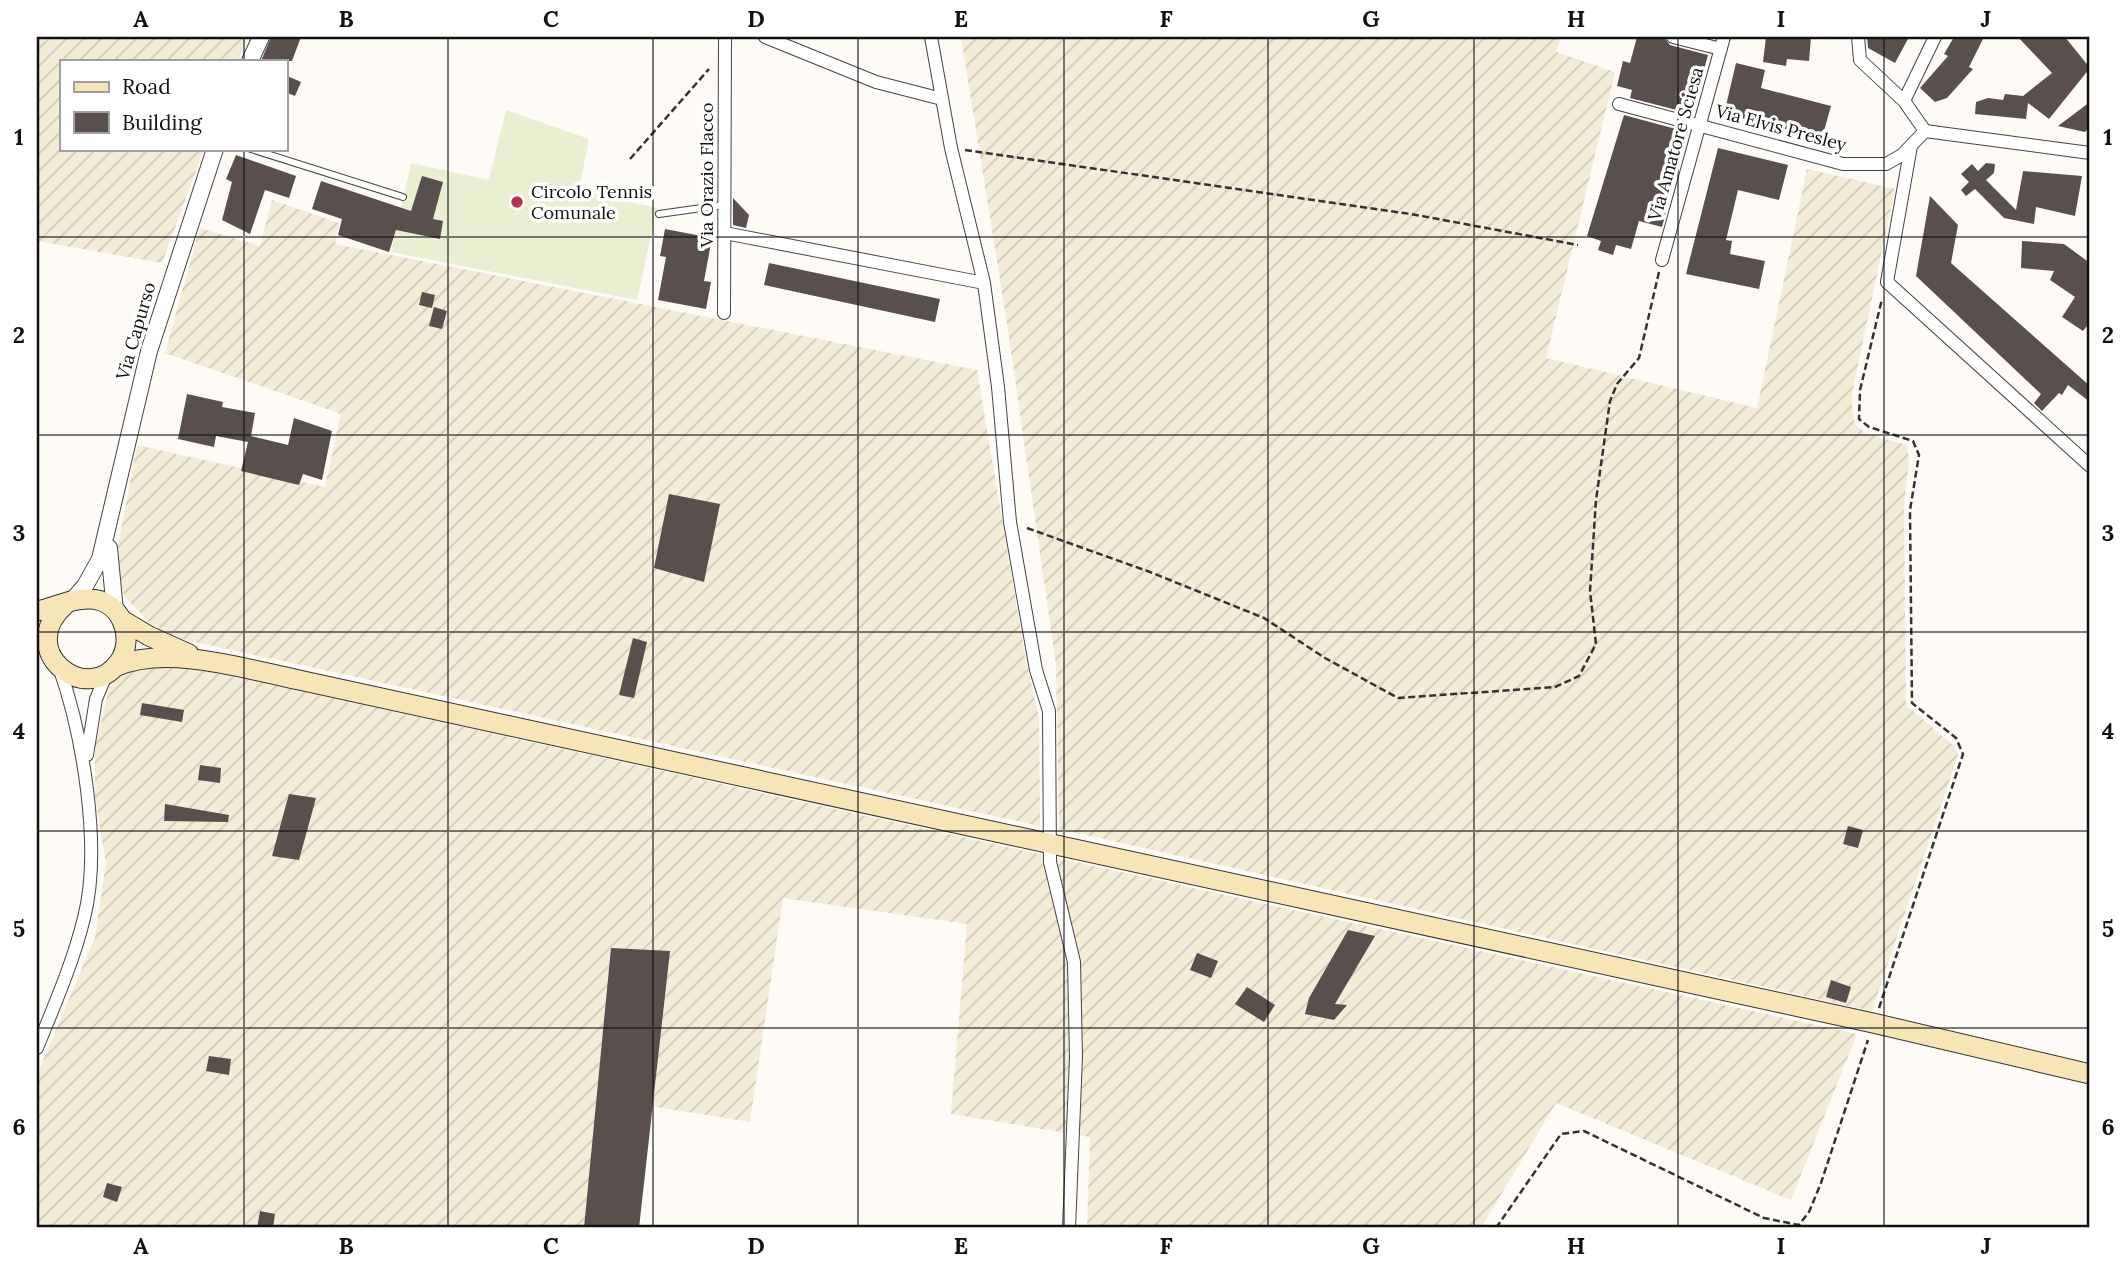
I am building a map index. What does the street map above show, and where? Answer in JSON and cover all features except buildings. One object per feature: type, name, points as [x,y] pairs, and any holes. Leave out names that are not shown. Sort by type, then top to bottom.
[{"type":"main road","points":[[37,611],[90,599],[149,636],[206,661]]},
{"type":"main road","points":[[57,665],[47,638],[49,625],[68,604]]},
{"type":"main road","points":[[111,670],[127,641],[119,615]]},
{"type":"main road","points":[[37,646],[57,665],[76,677],[97,677],[151,658],[206,661],[1873,1023],[2090,1074]]},
{"type":"street","points":[[250,60],[261,37]]},
{"type":"street","name":"Via Orazio Flacco","points":[[724,313],[726,37]]},
{"type":"street","points":[[765,37],[876,82],[942,99]]},
{"type":"street","points":[[932,37],[951,148],[984,283],[998,387],[1010,522],[1036,670],[1049,711],[1050,862],[1074,962],[1076,1057],[1069,1228]]},
{"type":"street","points":[[1673,37],[1722,43]]},
{"type":"street","points":[[1858,37],[1860,60],[1904,100],[1925,131],[2090,153]]},
{"type":"street","points":[[1904,100],[1935,37]]},
{"type":"street","name":"Via Amatore Sciesa","points":[[1662,260],[1722,43]]},
{"type":"street","name":"Via Elvis Presley","points":[[1619,104],[1843,164],[1886,164],[1911,146],[1925,131]]},
{"type":"street","points":[[1911,146],[1887,282],[2090,466]]},
{"type":"street","name":"Via Capurso","points":[[68,604],[94,571],[109,528],[149,351],[215,150]]},
{"type":"street","points":[[725,233],[984,283]]},
{"type":"street","name":"Via Capurso","points":[[109,528],[108,566],[119,615]]},
{"type":"street","points":[[37,1048],[68,972],[85,917],[92,872],[76,718],[57,665]]},
{"type":"street","points":[[84,776],[96,699],[111,670]]},
{"type":"lane","points":[[254,150],[403,197]]},
{"type":"lane","points":[[659,214],[725,205]]},
{"type":"path","points":[[630,159],[726,51]]},
{"type":"path","points":[[951,148],[1411,214],[1578,245]]},
{"type":"path","points":[[1010,522],[1150,572],[1264,618],[1325,658],[1398,698],[1555,687],[1579,676],[1596,644],[1590,591],[1597,500],[1610,401],[1617,384],[1639,358],[1662,260]]},
{"type":"path","points":[[1496,1228],[1561,1134],[1584,1131],[1763,1218],[1799,1225],[1809,1212],[1963,754],[1956,738],[1912,703],[1910,510],[1919,455],[1913,440],[1869,427],[1859,419],[1860,390],[1887,282]]},
{"type":"shaded area","points":[[37,37],[247,37],[238,60],[60,60],[60,150],[204,150],[162,263],[37,241]]},
{"type":"shaded area","points":[[961,37],[1561,37],[1556,52],[1615,72],[1546,358],[1757,408],[1807,169],[1895,189],[1852,393],[1852,409],[1855,424],[1865,433],[1907,445],[1909,460],[1904,506],[1906,705],[1955,747],[1958,755],[1872,1011],[1059,829],[1056,665],[1008,330]]},
{"type":"shaded area","points":[[272,200],[339,223],[335,244],[977,370],[1025,656],[1039,717],[1040,826],[177,638],[152,625],[125,597],[114,568],[137,445],[325,487],[341,414],[165,353],[200,228],[260,246]]},
{"type":"shaded area","points":[[148,661],[213,672],[1857,1034],[1791,1200],[1556,1103],[1481,1228],[1087,1228],[1090,1137],[951,1114],[967,924],[783,898],[750,1122],[619,1101],[592,1228],[37,1228],[37,1075],[95,937],[106,863],[95,797],[95,746],[112,677]]},
{"type":"green space","name":"Circolo Tennis Comunale","points":[[506,110],[589,139],[579,190],[657,208],[637,300],[391,252],[411,163],[489,180]]},
{"type":"place","name":"Circolo Tennis Comunale","points":[[517,202]]}]
